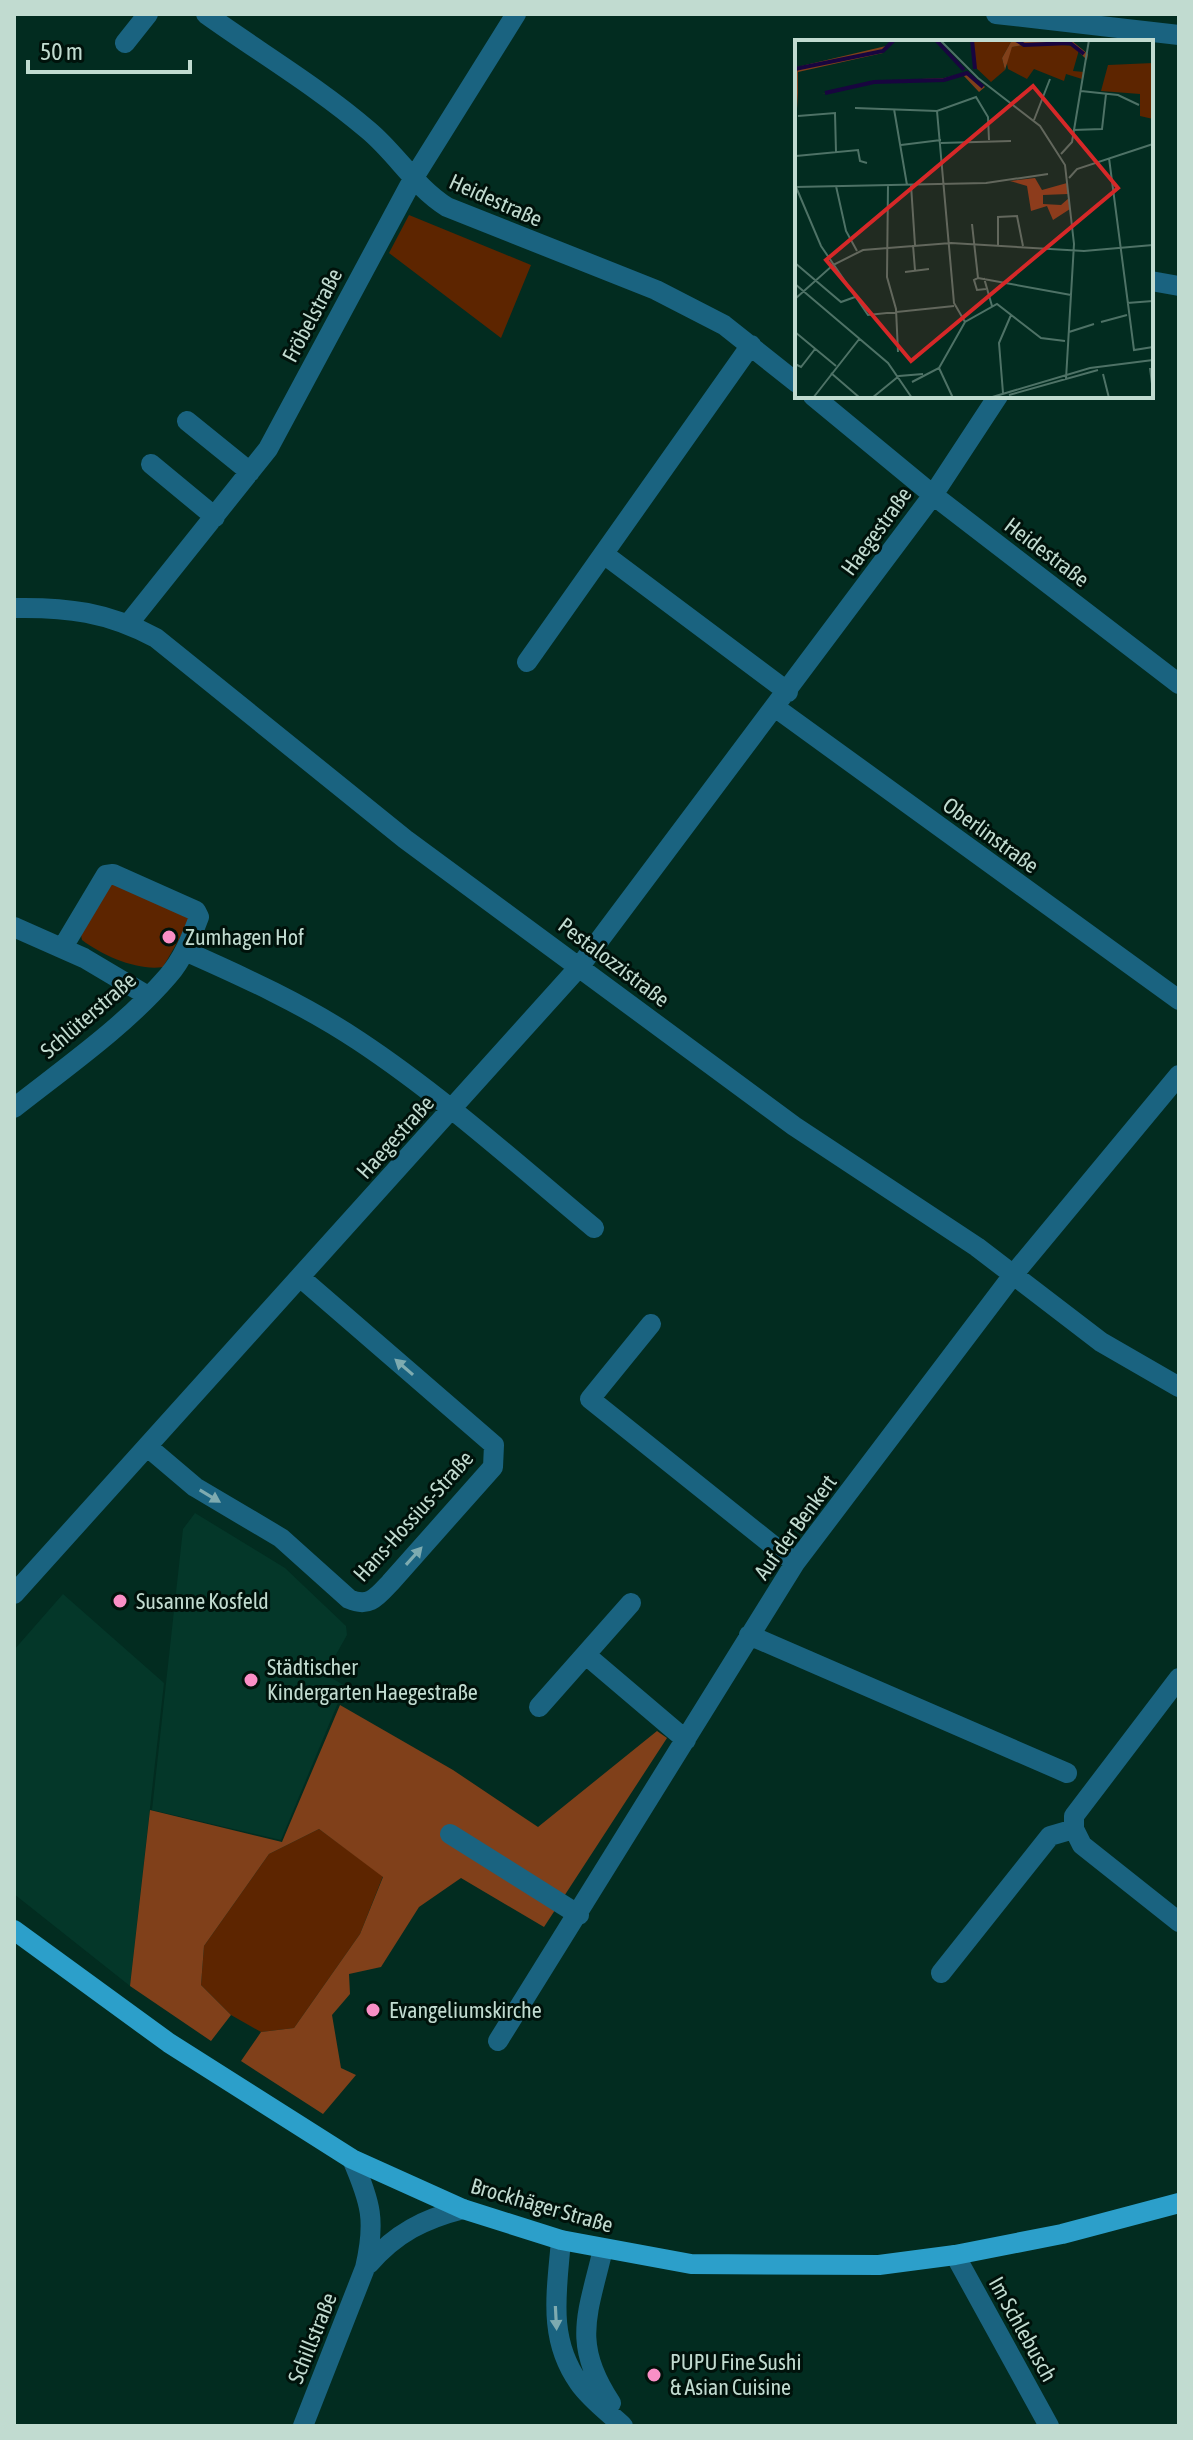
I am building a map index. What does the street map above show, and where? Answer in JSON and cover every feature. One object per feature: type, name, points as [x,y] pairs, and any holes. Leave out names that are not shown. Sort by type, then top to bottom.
[{"type":"main road","name":"Brockhäger Straße","points":[[14,1930],[169,2043],[352,2159],[463,2209],[561,2240],[691,2264],[879,2265],[955,2255],[1062,2234],[1179,2203]]},
{"type":"street","points":[[125,43],[148,14]]},
{"type":"street","name":"Heidestraße","points":[[206,14],[365,127],[391,150],[428,196],[447,207],[656,290],[724,325],[795,381]]},
{"type":"street","name":"Fröbelstraße","points":[[129,623],[268,449],[413,179],[516,14]]},
{"type":"street","points":[[996,14],[1179,35]]},
{"type":"street","points":[[1153,281],[1179,286]]},
{"type":"street","points":[[527,662],[751,345]]},
{"type":"street","name":"Heidestraße","points":[[815,398],[933,495],[1179,684]]},
{"type":"street","name":"Haegestraße","points":[[14,1594],[149,1448],[580,966],[933,495],[997,398]]},
{"type":"street","points":[[187,421],[250,472]]},
{"type":"street","points":[[151,464],[215,517]]},
{"type":"street","points":[[605,555],[782,700]]},
{"type":"street","name":"Pestalozzistraße","points":[[14,608],[66,607],[129,623],[156,638],[405,839],[794,1126],[977,1247],[1101,1342],[1179,1387]]},
{"type":"street","name":"Oberlinstraße","points":[[782,700],[1179,1000]]},
{"type":"street","points":[[63,947],[106,875],[113,874],[196,911],[199,917],[185,951],[286,998],[358,1040],[451,1109],[594,1228]]},
{"type":"street","points":[[14,927],[63,947],[148,996]]},
{"type":"street","name":"Schlüterstraße","points":[[14,1108],[148,996],[185,951]]},
{"type":"street","name":"Auf der Benkert","points":[[498,2041],[795,1563],[1013,1275],[1179,1075]]},
{"type":"street","name":"Hans-Hossius-Straße","points":[[149,1448],[195,1487],[281,1538],[349,1599],[361,1604],[374,1601],[417,1553],[493,1467],[494,1445],[301,1278]]},
{"type":"street","points":[[651,1324],[590,1399],[795,1563]]},
{"type":"street","points":[[539,1707],[631,1603]]},
{"type":"street","points":[[749,1635],[1067,1773]]},
{"type":"street","points":[[586,1655],[686,1740]]},
{"type":"street","points":[[1179,1678],[1074,1816],[1074,1829],[1082,1845],[1179,1922]]},
{"type":"street","points":[[941,1973],[1050,1836],[1074,1829]]},
{"type":"street","points":[[450,1834],[579,1915]]},
{"type":"street","name":"Schillstraße","points":[[303,2426],[365,2268],[373,2221],[369,2199],[352,2159]]},
{"type":"street","name":"Schillstraße","points":[[365,2268],[399,2233],[463,2209]]},
{"type":"street","points":[[561,2240],[554,2310],[556,2335],[579,2384],[625,2426]]},
{"type":"street","points":[[603,2249],[586,2333],[586,2355],[594,2377],[625,2426]]},
{"type":"street","name":"Im Schlebusch","points":[[955,2255],[1049,2426]]},
{"type":"shaded area","points":[[409,215],[531,265],[501,338],[389,253]]},
{"type":"shaded area","points":[[112,880],[188,916],[189,922],[163,967],[143,967],[121,961],[82,940],[81,935]]},
{"type":"shaded area","name":"Städtischer Kindergarten Haegestraße","points":[[195,1513],[285,1568],[346,1626],[347,1635],[325,1674],[345,1686],[281,1840],[152,1810],[183,1529]]},
{"type":"shaded area","points":[[63,1594],[164,1683],[130,1986],[14,1894],[14,1650]]},
{"type":"shaded area","points":[[340,1705],[453,1770],[538,1827],[657,1731],[667,1738],[544,1927],[461,1878],[419,1907],[381,1967],[349,1974],[350,1994],[332,2015],[341,2068],[356,2075],[323,2114],[241,2061],[261,2032],[294,2028],[360,1934],[383,1877],[319,1829],[269,1854],[204,1946],[201,1985],[231,2015],[211,2041],[130,1986],[150,1810],[282,1842]]},
{"type":"shaded area","points":[[319,1829],[383,1876],[360,1934],[294,2028],[261,2032],[231,2015],[201,1985],[204,1946],[269,1854]]},
{"type":"place","name":"Zumhagen Hof","points":[[169,937]]},
{"type":"place","name":"Susanne Kosfeld","points":[[120,1601]]},
{"type":"place","name":"Städtischer Kindergarten Haegestraße","points":[[251,1680]]},
{"type":"place","name":"Evangeliumskirche","points":[[373,2010]]},
{"type":"place","name":"PUPU Fine Sushi & Asian Cuisine","points":[[654,2375]]}]
